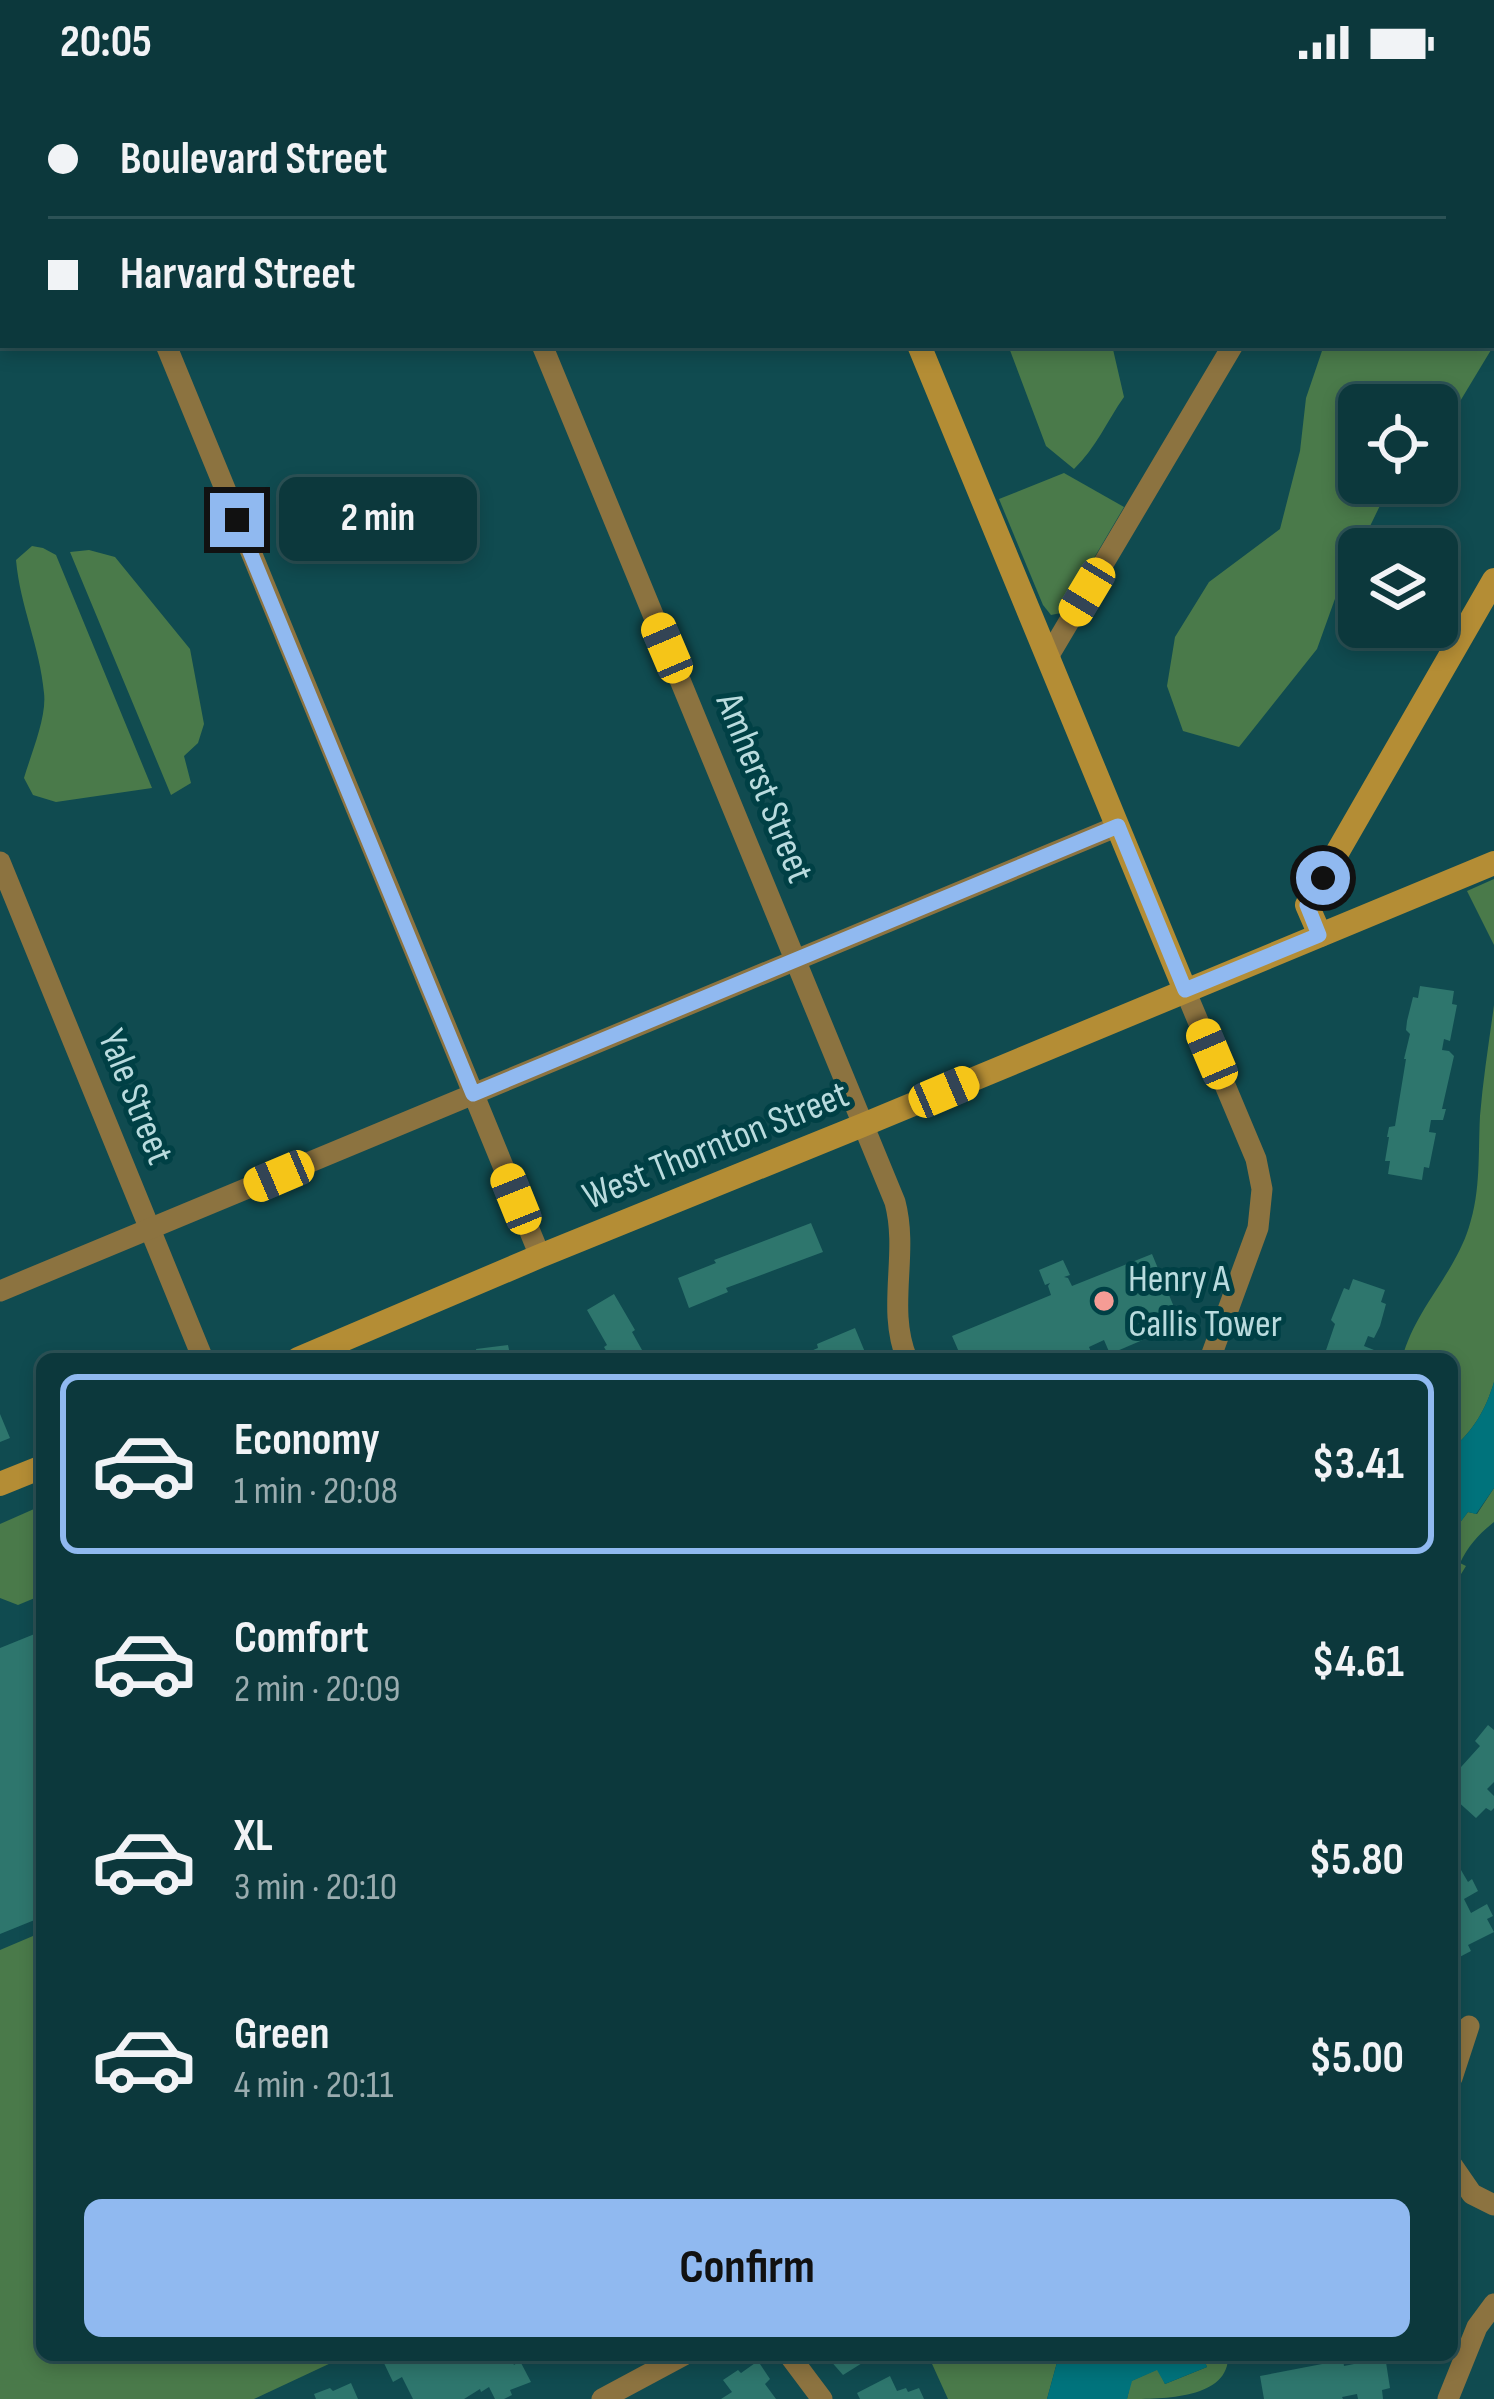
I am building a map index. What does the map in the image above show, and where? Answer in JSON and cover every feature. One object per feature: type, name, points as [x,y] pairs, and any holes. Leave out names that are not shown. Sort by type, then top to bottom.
[{"type":"main road","points":[[920,348],[1185,990]]},
{"type":"main road","points":[[1319,935],[1307,905],[1494,580]]},
{"type":"main road","name":"West Thornton Street","points":[[312,1353],[1494,863]]},
{"type":"main road","points":[[0,1484],[36,1469]]},
{"type":"street","points":[[167,348],[539,1256]]},
{"type":"street","name":"Amherst Street","points":[[543,348],[899,1218],[902,1252],[896,1324],[905,1353]]},
{"type":"street","points":[[1048,657],[1231,348]]},
{"type":"street","points":[[0,1291],[1118,826]]},
{"type":"street","name":"Yale Street","points":[[0,862],[201,1353]]},
{"type":"street","points":[[1185,990],[1256,1159],[1262,1189],[1258,1228],[1212,1353]]},
{"type":"street","points":[[1458,2060],[1469,2026]]},
{"type":"street","points":[[1458,2174],[1472,2194],[1494,2205]]},
{"type":"street","points":[[1448,2399],[1477,2326],[1494,2304]]},
{"type":"street","points":[[602,2399],[673,2361]]},
{"type":"street","points":[[794,2361],[822,2399]]},
{"type":"green space","points":[[1009,348],[1113,348],[1124,397],[1095,443],[1074,469],[1046,446]]},
{"type":"green space","points":[[1323,348],[1492,348],[1458,405],[1458,384],[1338,384],[1338,504],[1381,504],[1369,528],[1338,528],[1338,592],[1317,649],[1239,747],[1183,731],[1167,686],[1175,637],[1209,582],[1280,529],[1300,451],[1306,398]]},
{"type":"green space","points":[[1064,473],[1124,507],[1064,609],[1051,615],[999,499]]},
{"type":"green space","points":[[32,546],[56,555],[152,788],[56,802],[33,795],[24,778],[44,703],[16,560]]},
{"type":"green space","points":[[89,550],[115,557],[190,649],[204,724],[198,743],[184,756],[191,783],[171,795],[70,552]]},
{"type":"green space","points":[[1494,879],[1494,945],[1467,891]]},
{"type":"green space","points":[[1494,1005],[1494,1382],[1478,1418],[1458,1443],[1458,1353],[1404,1353],[1454,1261],[1473,1213]]},
{"type":"green space","points":[[1494,1488],[1494,1522],[1467,1551],[1460,1563],[1466,1566],[1458,1579],[1458,1525],[1468,1512],[1477,1514]]},
{"type":"green space","points":[[34,1509],[36,1514],[36,1598],[18,1605],[0,1598],[0,1524]]},
{"type":"green space","points":[[36,1935],[36,2361],[335,2361],[254,2399],[0,2399],[0,1950]]},
{"type":"green space","points":[[931,2361],[1057,2361],[1047,2399],[948,2399]]},
{"type":"green space","points":[[1204,2361],[1227,2361],[1218,2380],[1192,2394],[1127,2399],[1131,2381],[1158,2369],[1165,2384],[1207,2367]]},
{"type":"water","points":[[1494,1382],[1494,1488],[1476,1514],[1468,1512],[1458,1525],[1458,1443],[1487,1401]]},
{"type":"water","points":[[1057,2361],[1204,2361],[1207,2367],[1165,2384],[1157,2370],[1132,2381],[1127,2399],[1047,2399]]},
{"type":"building","points":[[1420,986],[1454,991],[1452,1004],[1457,1005],[1450,1041],[1444,1039],[1442,1050],[1454,1056],[1442,1109],[1446,1109],[1443,1120],[1431,1120],[1429,1132],[1436,1133],[1422,1180],[1388,1174],[1390,1161],[1385,1161],[1410,1034],[1407,1021]]},
{"type":"building","points":[[811,1223],[823,1252],[726,1288],[728,1292],[689,1308],[678,1278]]},
{"type":"building","name":"Henry A Callis Tower","points":[[1152,1254],[1174,1307],[1137,1321],[1145,1339],[1112,1353],[1104,1340],[1089,1347],[1092,1353],[959,1353],[952,1336],[1051,1295],[1050,1283],[1045,1285],[1039,1270],[1063,1260],[1070,1275],[1064,1277],[1072,1286]]},
{"type":"building","points":[[1353,1279],[1385,1290],[1380,1326],[1364,1346],[1373,1353],[1325,1353],[1335,1324],[1331,1320],[1344,1288],[1349,1290]]},
{"type":"building","points":[[614,1294],[644,1353],[608,1353],[587,1310]]},
{"type":"building","points":[[855,1328],[865,1353],[806,1353],[818,1348],[817,1344]]},
{"type":"building","points":[[508,1345],[510,1353],[477,1353],[476,1349]]},
{"type":"building","points":[[0,1414],[10,1438],[0,1442]]},
{"type":"building","points":[[36,1633],[36,1919],[0,1934],[0,1648]]},
{"type":"building","points":[[1488,1725],[1494,1730],[1494,1782],[1487,1789],[1494,1796],[1494,1808],[1486,1808],[1476,1818],[1458,1802],[1458,1770],[1480,1746],[1475,1741]]},
{"type":"building","points":[[1458,1871],[1468,1882],[1472,1879],[1478,1891],[1464,1899],[1471,1913],[1487,1904],[1493,1916],[1487,1919],[1494,1932],[1468,1945],[1471,1951],[1458,1958]]},
{"type":"building","points":[[383,2361],[512,2361],[514,2365],[520,2361],[531,2382],[510,2390],[512,2395],[504,2399],[495,2399],[489,2387],[464,2399],[413,2399],[402,2377],[393,2382]]},
{"type":"building","points":[[758,2361],[776,2399],[721,2399],[732,2392],[723,2380]]},
{"type":"building","points":[[831,2361],[865,2361],[843,2375]]},
{"type":"building","points":[[1338,2361],[1344,2366],[1386,2361],[1390,2388],[1382,2390],[1383,2399],[1358,2399],[1357,2394],[1343,2399],[1264,2399],[1260,2376]]},
{"type":"building","points":[[890,2376],[897,2391],[919,2388],[924,2399],[860,2399],[857,2393]]},
{"type":"building","points":[[351,2383],[358,2399],[316,2399],[314,2394],[333,2391]]},
{"type":"place","name":"Henry A Callis Tower","points":[[1104,1301]]},
{"type":"route","points":[[237,520],[473,1094],[1118,826],[1185,990],[1319,935],[1307,905],[1323,878]]}]
